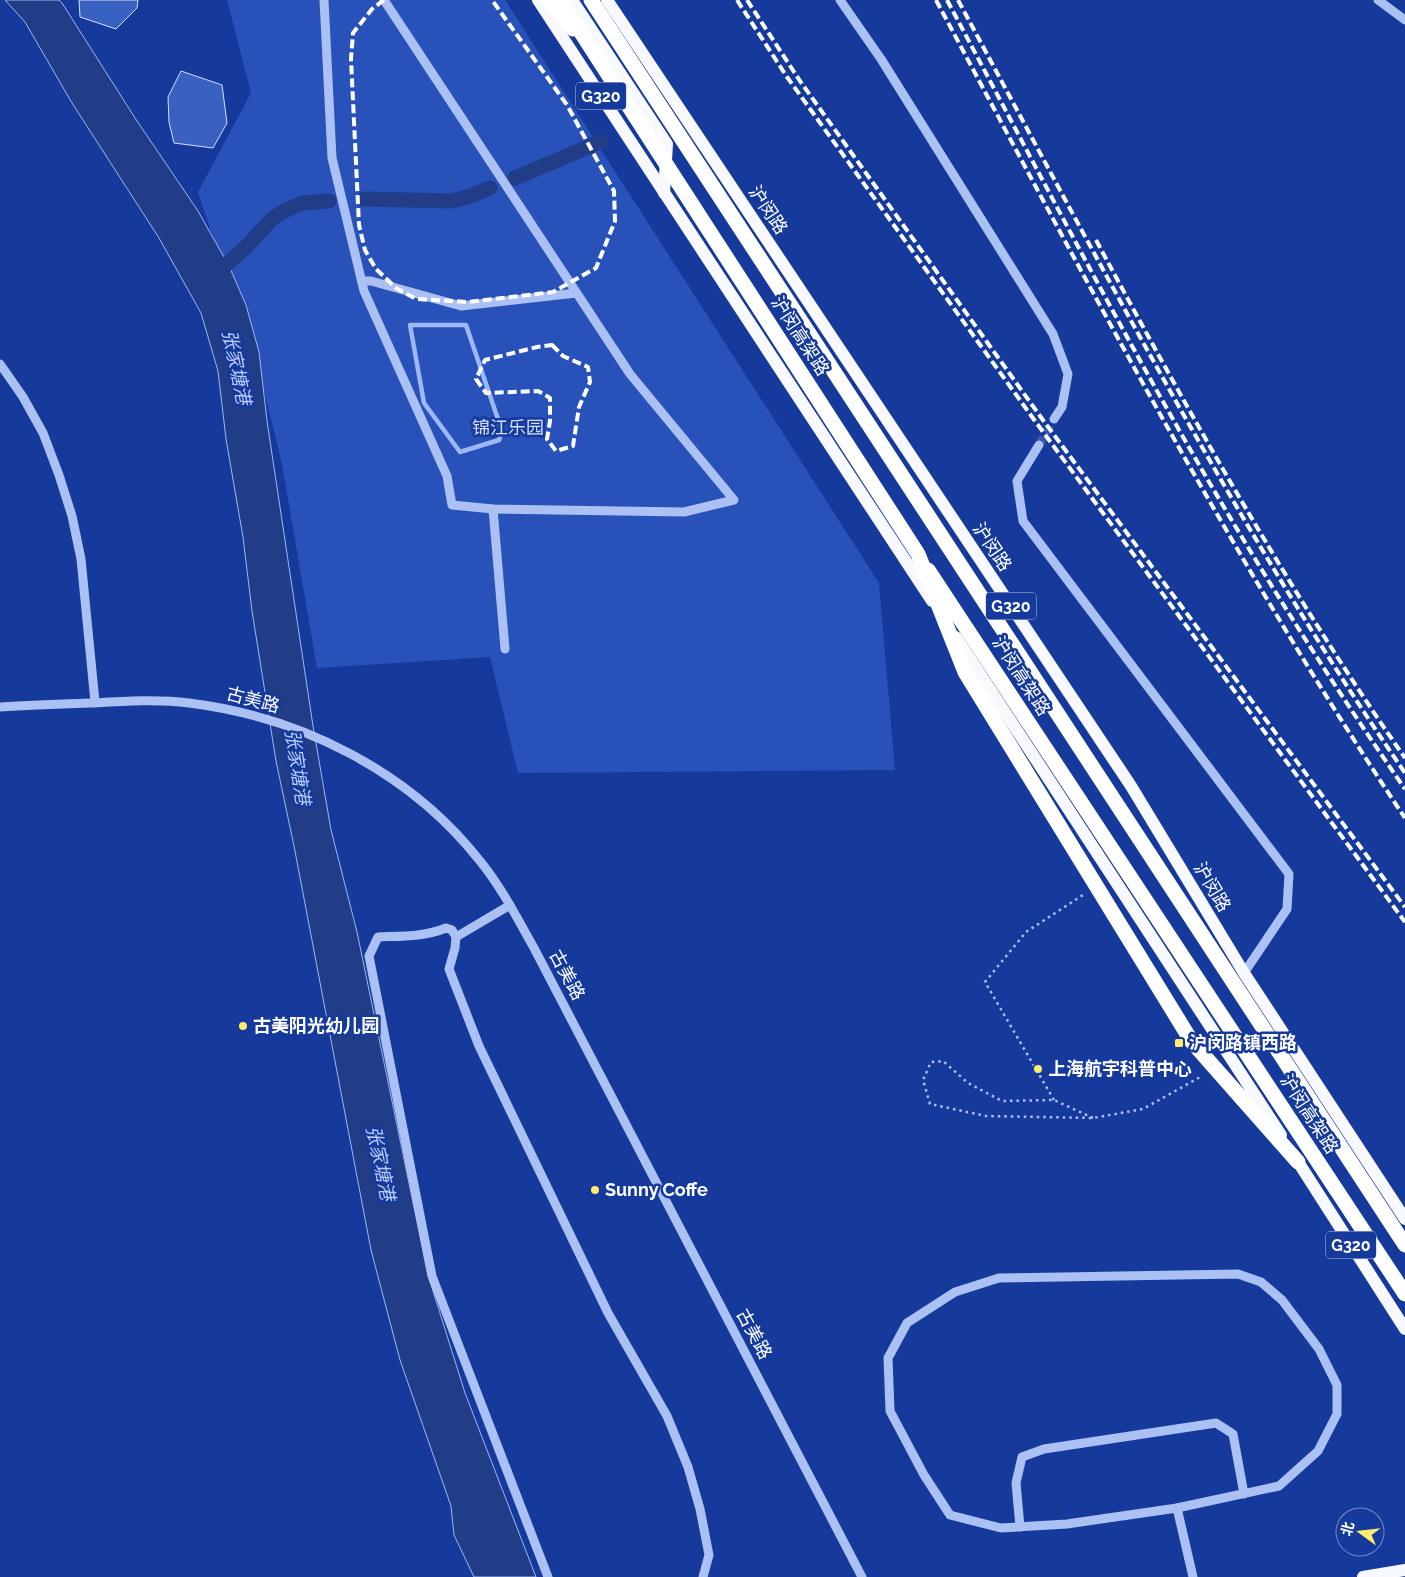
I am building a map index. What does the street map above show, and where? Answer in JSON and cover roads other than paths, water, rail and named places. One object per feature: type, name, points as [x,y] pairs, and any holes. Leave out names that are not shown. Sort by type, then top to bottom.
[{"type":"highway","points":[[548,0],[600,51]]},
{"type":"highway","name":"沪闵高架路","points":[[560,0],[600,51],[918,554],[1405,1294]]},
{"type":"highway","name":"沪闵高架路","points":[[593,0],[1405,1245]]},
{"type":"highway","points":[[918,554],[965,672],[1192,1042],[1298,1162]]},
{"type":"main road","name":"G320","points":[[538,0],[1154,940],[1405,1329]]},
{"type":"main road","points":[[572,0],[600,51],[667,144],[664,193]]},
{"type":"main road","name":"沪闵路","points":[[607,0],[1131,786],[1244,973],[1405,1219]]},
{"type":"main road","points":[[1363,1577],[1405,1570]]},
{"type":"street","points":[[324,0],[332,158],[364,291],[447,476],[452,505],[493,509],[684,512],[734,500],[630,374],[384,0]]},
{"type":"street","points":[[840,0],[882,60],[1053,334],[1068,374],[1062,407],[1054,420]]},
{"type":"street","points":[[1378,0],[1405,20]]},
{"type":"street","points":[[362,281],[371,281],[461,306],[576,293]]},
{"type":"street","points":[[0,364],[23,398],[43,433],[60,475],[72,516],[82,559],[95,702]]},
{"type":"street","points":[[1039,445],[1017,481],[1023,521],[1289,874],[1287,909],[1244,973]]},
{"type":"street","points":[[493,509],[505,649]]},
{"type":"street","name":"古美路","points":[[0,707],[152,701],[188,703],[255,716],[332,744],[357,756],[385,773],[419,798],[449,826],[480,861],[510,905],[862,1577]]},
{"type":"street","points":[[456,937],[510,905]]},
{"type":"street","points":[[548,1577],[432,1276],[369,956],[378,937],[416,936],[435,933],[446,928],[452,930],[456,937],[449,969],[479,1046],[608,1313],[666,1416],[688,1467],[700,1508],[709,1555],[703,1577]]},
{"type":"street","points":[[1238,1274],[1261,1282],[1282,1300],[1319,1349],[1337,1385],[1337,1414],[1318,1451],[1279,1486],[1244,1494],[1177,1508],[1067,1524],[1001,1528],[950,1515],[924,1475],[890,1411],[888,1358],[907,1323],[955,1292],[999,1278],[1238,1274]]},
{"type":"street","points":[[1020,1527],[1016,1483],[1022,1457],[1044,1449],[1216,1424],[1233,1434],[1244,1494]]},
{"type":"street","points":[[1177,1508],[1193,1577]]},
{"type":"water","name":"张家塘港","points":[[5,0],[59,0],[62,3],[135,118],[198,211],[229,266],[246,305],[259,352],[267,421],[313,726],[331,830],[357,932],[428,1275],[465,1393],[536,1577],[474,1577],[454,1535],[451,1506],[400,1360],[371,1250],[276,761],[252,611],[243,537],[226,439],[218,371],[201,313],[159,238],[72,103],[25,22]]},
{"type":"waterway","points":[[515,178],[602,141]]},
{"type":"waterway","points":[[364,199],[452,201],[490,188]]},
{"type":"waterway","points":[[213,276],[244,249],[272,219],[286,210],[303,203],[329,201]]},
{"type":"waterway","points":[[410,325],[466,325],[502,431],[499,440],[460,452],[424,403],[410,325]]},
{"type":"tunnel","points":[[1039,445],[1054,419]]},
{"type":"railway","points":[[384,0],[372,9],[353,33],[351,59],[359,225],[365,250],[376,269],[396,288],[416,299],[468,302],[553,292],[596,268],[615,221],[614,191],[567,105],[492,0]]},
{"type":"railway","points":[[737,0],[787,77],[1035,421],[1405,922]]},
{"type":"railway","points":[[747,0],[800,81],[1040,416],[1405,907]]},
{"type":"railway","points":[[936,0],[1160,415],[1279,619],[1405,818]]},
{"type":"railway","points":[[947,0],[1086,261],[1194,455],[1294,622],[1405,789]]},
{"type":"railway","points":[[958,0],[1117,295],[1226,489],[1343,680],[1405,773]]},
{"type":"railway","points":[[1096,240],[1243,504],[1322,632],[1405,758]]},
{"type":"railway","points":[[552,345],[563,356],[588,367],[590,382],[579,407],[573,446],[556,451],[547,439],[550,421],[550,398],[538,391],[486,393],[476,379],[485,360],[552,345]]},
{"type":"place","name":"古美阳光幼儿园","points":[[243,1026]]},
{"type":"place","name":"沪闵路镇西路","points":[[1179,1043]]},
{"type":"place","name":"上海航宇科普中心","points":[[1038,1069]]},
{"type":"place","name":"Sunny Coffe","points":[[595,1190]]},
{"type":"park label","name":"锦江乐园","points":[[508,428]]}]
